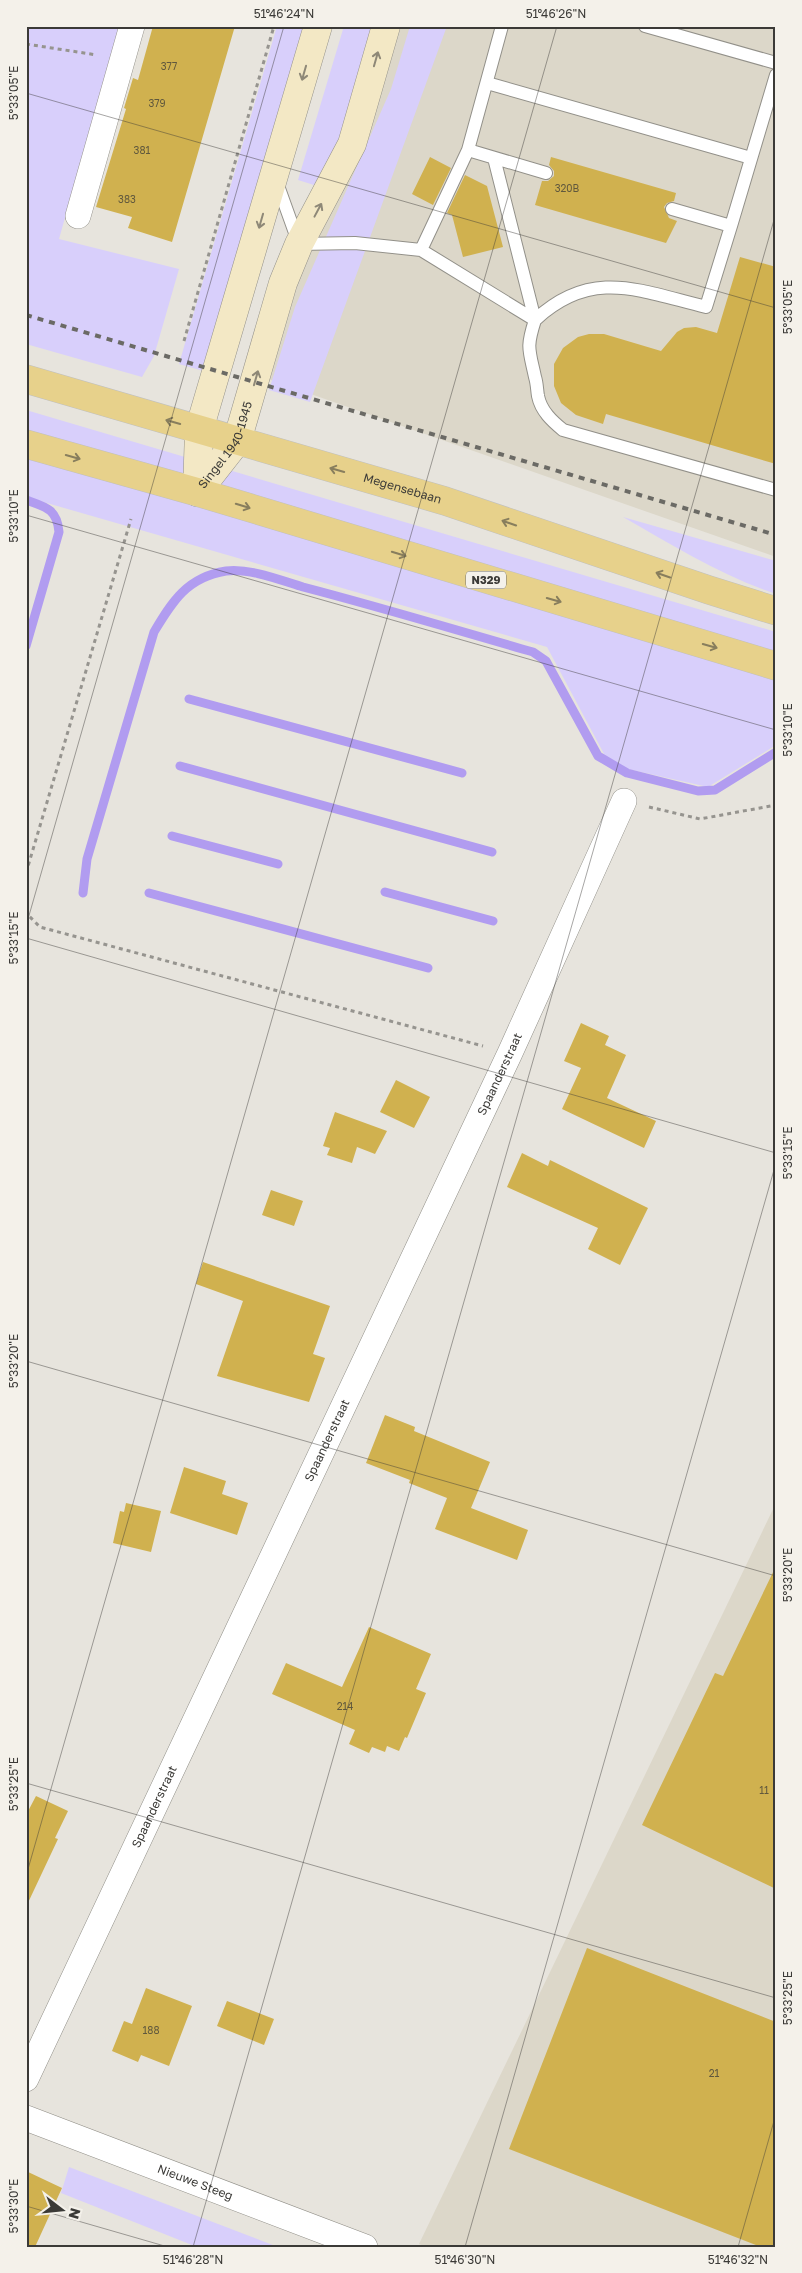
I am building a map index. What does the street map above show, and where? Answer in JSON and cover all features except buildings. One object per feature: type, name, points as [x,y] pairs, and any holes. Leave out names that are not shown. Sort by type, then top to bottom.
[{"type":"main road","name":"Singel 1940-1945","points":[[196,492],[199,430],[318,26]]},
{"type":"main road","name":"Singel 1940-1945","points":[[196,492],[237,441],[282,283],[299,244],[352,144],[386,26]]},
{"type":"main road","name":"Megensebaan","points":[[26,379],[445,501],[776,611]]},
{"type":"main road","name":"N329","points":[[26,444],[196,492],[776,666]]},
{"type":"street","points":[[78,216],[132,26]]},
{"type":"street","name":"Spaanderstraat","points":[[26,2079],[510,1053],[624,801]]},
{"type":"street","name":"Nieuwe Steeg","points":[[26,2118],[365,2247]]},
{"type":"lane","points":[[421,250],[468,150],[502,26]]},
{"type":"lane","points":[[645,26],[776,63]]},
{"type":"lane","points":[[776,75],[706,307],[625,287],[599,287],[575,293],[551,305],[535,320],[528,341],[538,399],[547,416],[563,430],[776,490]]},
{"type":"lane","points":[[487,83],[751,158]]},
{"type":"lane","points":[[468,150],[546,174]]},
{"type":"lane","points":[[494,158],[535,320]]},
{"type":"lane","points":[[274,174],[299,244],[355,243],[421,250],[535,320]]},
{"type":"lane","points":[[672,209],[731,226]]},
{"type":"path","points":[[184,341],[274,26]]},
{"type":"path","points":[[26,44],[123,58]]},
{"type":"path","points":[[26,873],[132,519]]},
{"type":"path","points":[[624,801],[700,819],[776,805]]},
{"type":"path","points":[[26,910],[28,915],[40,926],[510,1053]]},
{"type":"shaded area","points":[[26,26],[119,26],[59,239],[179,269],[154,356],[142,377],[26,344]]},
{"type":"shaded area","points":[[277,26],[310,26],[207,372],[179,364]]},
{"type":"shaded area","points":[[344,26],[384,26],[345,129],[314,185],[298,180]]},
{"type":"shaded area","points":[[372,26],[776,26],[776,557],[265,378],[299,244]]},
{"type":"shaded area","points":[[410,26],[447,26],[310,402],[269,390],[295,307],[391,89]]},
{"type":"shaded area","points":[[26,410],[776,632],[776,745],[708,787],[610,765],[547,647],[26,497]]},
{"type":"shaded area","points":[[623,517],[776,561],[776,594],[717,569]]},
{"type":"shaded area","points":[[776,1503],[776,2247],[426,2247],[419,2244]]},
{"type":"shaded area","points":[[69,2167],[278,2247],[197,2247],[61,2193]]},
{"type":"waterway","points":[[26,500],[49,510],[56,518],[59,532],[26,646]]},
{"type":"waterway","points":[[83,893],[87,859],[154,632],[174,601],[191,585],[212,574],[226,571],[245,571],[265,575],[533,652],[546,661],[598,756],[627,773],[698,791],[715,790],[776,752]]},
{"type":"waterway","points":[[189,699],[462,773]]},
{"type":"waterway","points":[[180,766],[492,852]]},
{"type":"waterway","points":[[172,836],[278,864]]},
{"type":"waterway","points":[[385,892],[493,921]]},
{"type":"waterway","points":[[149,893],[428,968]]},
{"type":"railway","points":[[26,315],[776,535]]}]
